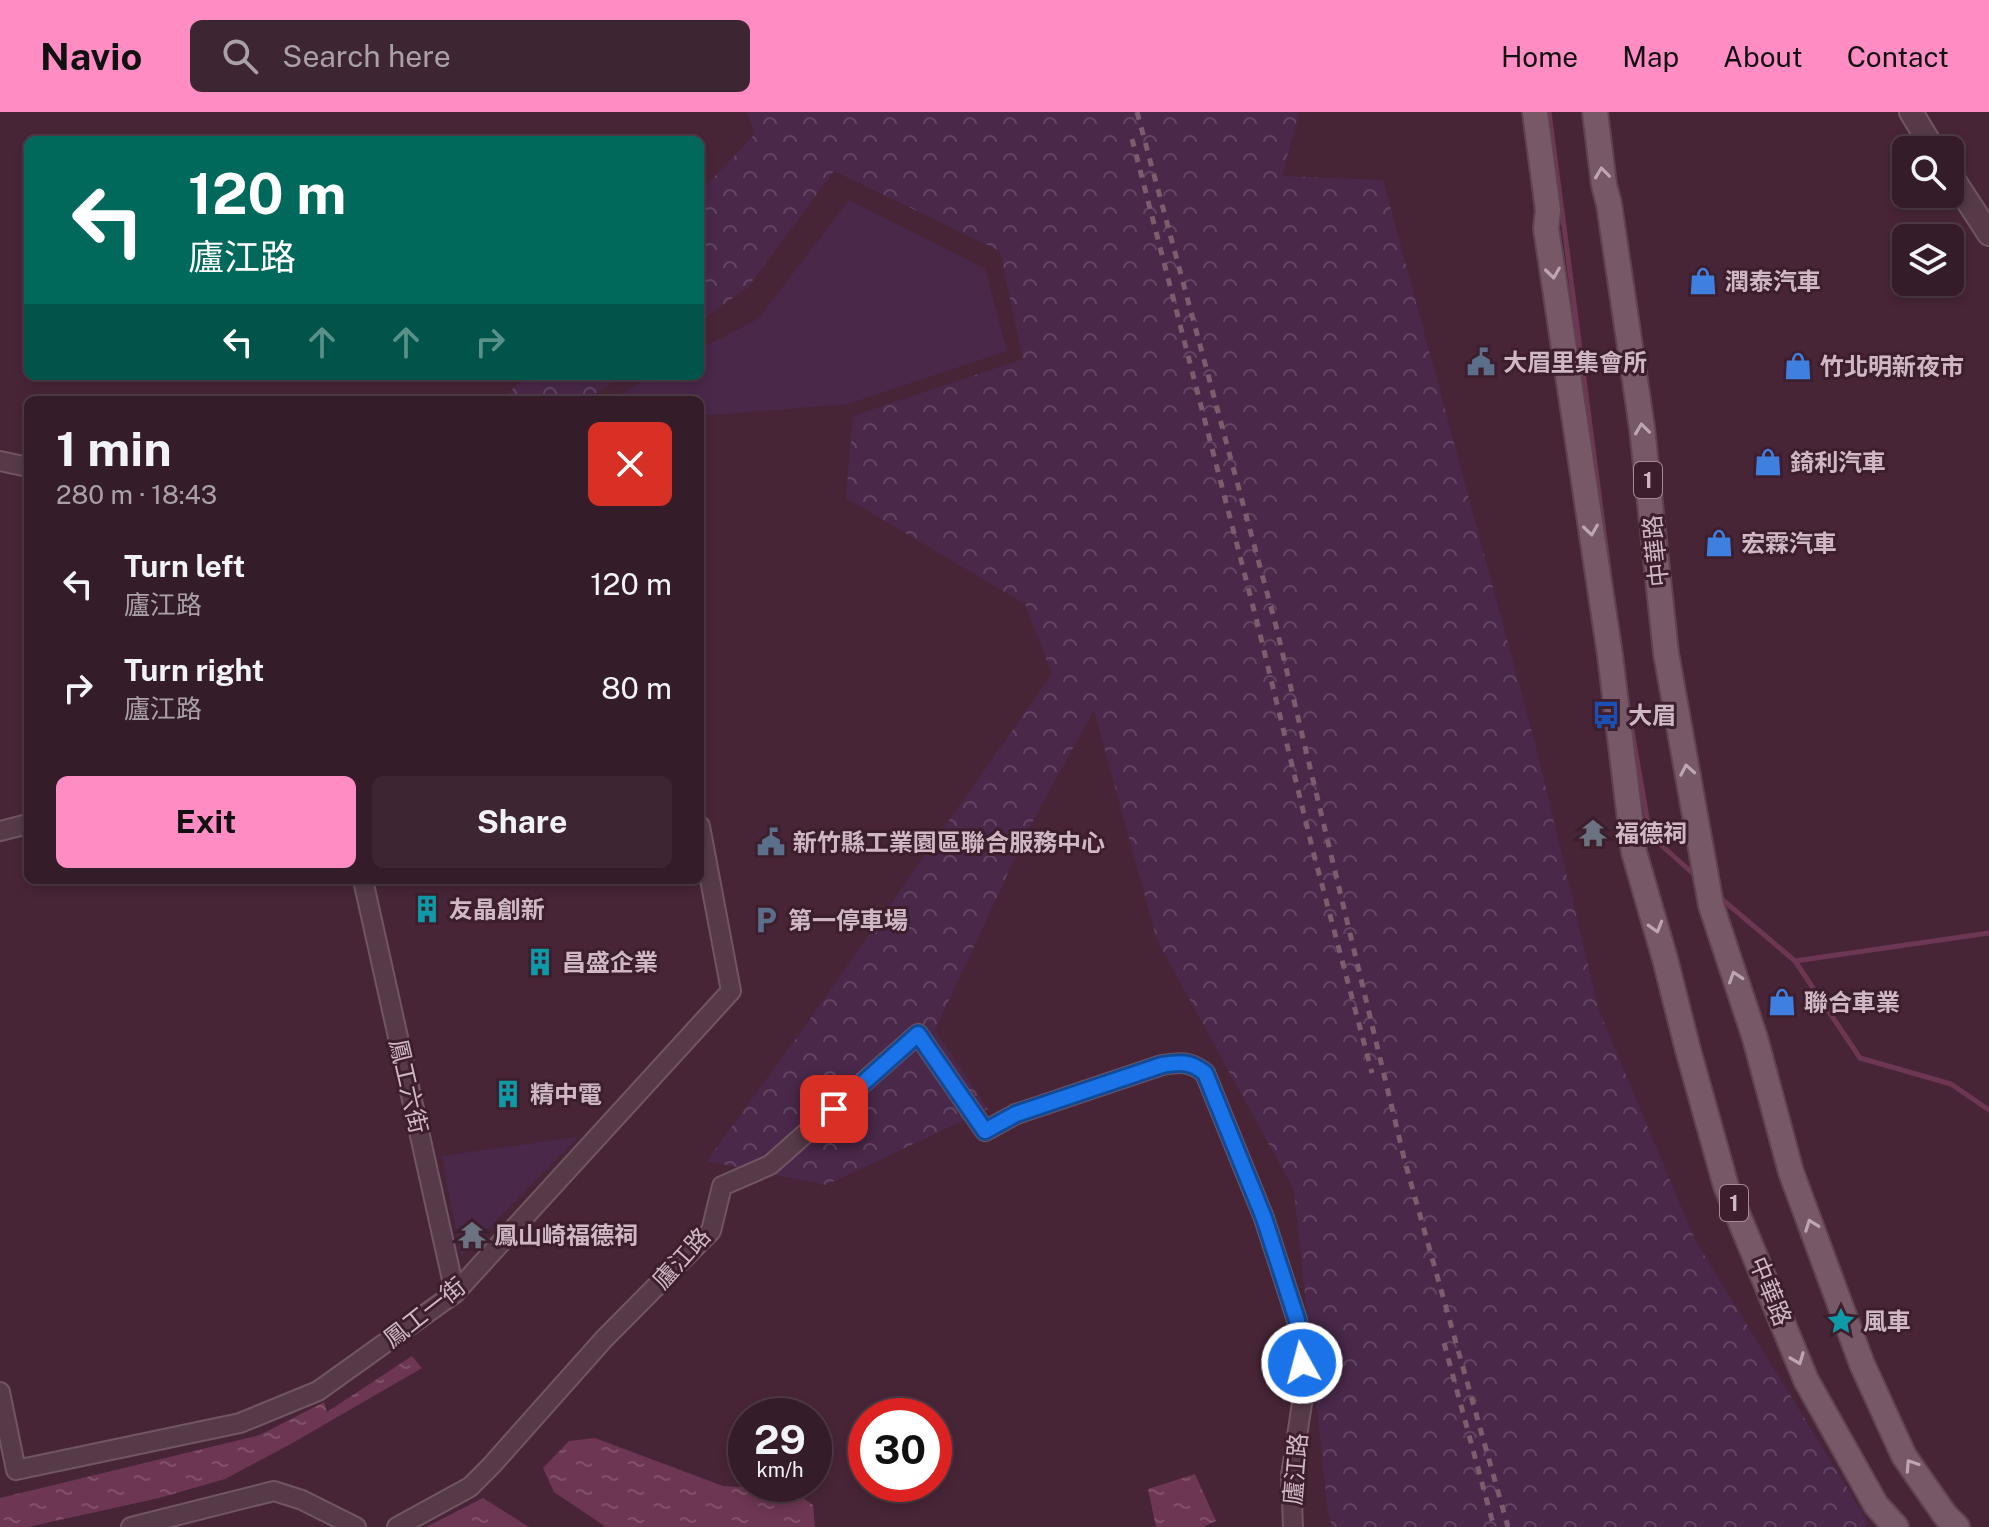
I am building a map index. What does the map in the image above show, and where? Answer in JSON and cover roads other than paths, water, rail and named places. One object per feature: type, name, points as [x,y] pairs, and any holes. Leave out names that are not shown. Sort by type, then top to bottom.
[{"type":"main road","name":"中華路","points":[[1535,112],[1548,210],[1546,228],[1610,655],[1634,852],[1726,1186],[1806,1380],[1876,1505],[1896,1527]]},
{"type":"main road","name":"中華路","points":[[1595,112],[1642,428],[1666,653],[1711,905],[1755,1038],[1791,1172],[1862,1364],[1904,1456],[1945,1515],[1957,1527]]},
{"type":"street","points":[[1911,112],[1926,136]]},
{"type":"street","points":[[1964,196],[1989,234]]},
{"type":"street","points":[[0,461],[24,466]]},
{"type":"street","points":[[0,831],[24,825]]},
{"type":"street","name":"鳳工一街","points":[[0,1392],[16,1470],[240,1423],[318,1391],[455,1293],[731,991],[704,847]]},
{"type":"street","name":"鳳工六街","points":[[364,884],[455,1293]]},
{"type":"street","name":"廬江路","points":[[397,1527],[470,1487],[491,1466],[604,1339],[711,1231],[722,1186],[770,1165],[918,1034],[985,1131],[1016,1114],[1162,1065],[1184,1062],[1195,1065],[1205,1073],[1264,1218],[1297,1320],[1305,1384],[1291,1475],[1293,1527]]},
{"type":"street","points":[[131,1527],[274,1491],[302,1500],[356,1527]]},
{"type":"water","points":[[412,1356],[422,1368],[225,1479],[159,1498],[28,1527],[0,1527],[0,1498],[260,1435],[324,1402],[327,1412]]},
{"type":"water","points":[[595,1438],[728,1486],[728,1502],[809,1502],[813,1505],[815,1527],[606,1527],[554,1492],[543,1468],[569,1441]]},
{"type":"water","points":[[1195,1474],[1216,1521],[1203,1527],[1156,1527],[1148,1489]]},
{"type":"water","points":[[483,1498],[529,1527],[426,1527]]},
{"type":"waterway","points":[[1549,112],[1609,570]]},
{"type":"waterway","points":[[1630,719],[1650,835],[1698,878]]},
{"type":"waterway","points":[[1717,895],[1795,961],[1860,1058],[1951,1084],[1989,1110]]},
{"type":"waterway","points":[[1795,961],[1989,933]]},
{"type":"railway","points":[[1137,112],[1276,626],[1405,1162],[1508,1527]]},
{"type":"railway","points":[[1132,139],[1372,1073]]},
{"type":"railway","points":[[1444,1343],[1494,1527]]},
{"type":"place","name":"潤泰汽車","points":[[1703,281]]},
{"type":"place","name":"大眉里集會所","points":[[1481,362]]},
{"type":"place","name":"竹北明新夜市","points":[[1798,366]]},
{"type":"place","name":"錡利汽車","points":[[1768,462]]},
{"type":"place","name":"宏霖汽車","points":[[1719,543]]},
{"type":"place","name":"大眉","points":[[1606,715]]},
{"type":"place","name":"福德祠","points":[[1593,833]]},
{"type":"place","name":"新竹縣工業園區聯合服務中心","points":[[771,842]]},
{"type":"place","name":"友晶創新","points":[[427,909]]},
{"type":"place","name":"第一停車場","points":[[766,920]]},
{"type":"place","name":"昌盛企業","points":[[540,962]]},
{"type":"place","name":"聯合車業","points":[[1782,1002]]},
{"type":"place","name":"精中電","points":[[508,1094]]},
{"type":"place","name":"鳳山崎福德祠","points":[[472,1235]]},
{"type":"place","name":"風車","points":[[1841,1321]]}]
